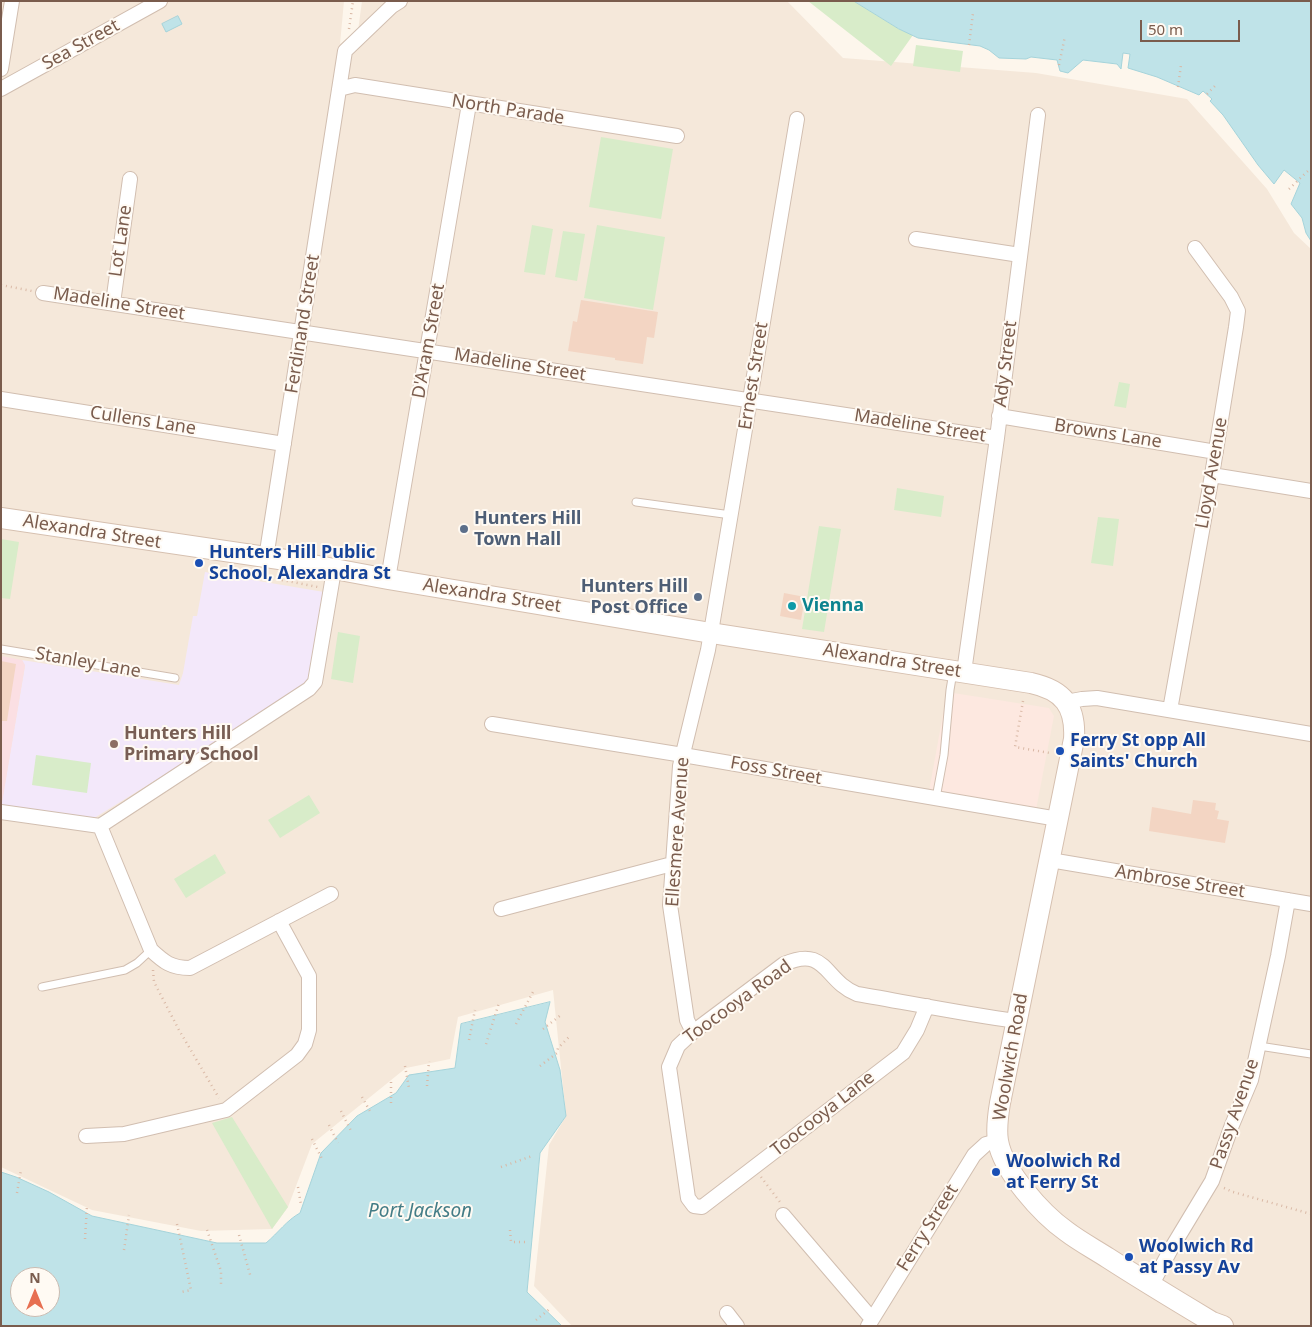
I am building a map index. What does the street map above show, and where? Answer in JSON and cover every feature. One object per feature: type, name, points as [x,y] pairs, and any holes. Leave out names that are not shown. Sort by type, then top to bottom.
[{"type":"street","points":[[1,69],[12,1]]},
{"type":"street","name":"Sea Street","points":[[1,89],[160,1]]},
{"type":"street","name":"Ferdinand Street","points":[[266,558],[345,51],[392,6],[400,1]]},
{"type":"street","name":"North Parade","points":[[339,89],[355,85],[677,136]]},
{"type":"street","name":"D'Aram Street","points":[[388,579],[469,104]]},
{"type":"street","name":"Ady Street","points":[[959,671],[997,438],[1038,115]]},
{"type":"street","name":"Ernest Street","points":[[711,633],[797,119]]},
{"type":"street","name":"Lot Lane","points":[[113,303],[130,179]]},
{"type":"street","points":[[916,239],[1020,255]]},
{"type":"street","name":"Lloyd Avenue","points":[[1170,710],[1216,452],[1238,311],[1231,297],[1195,248]]},
{"type":"street","name":"Madeline Street","points":[[43,292],[997,438]]},
{"type":"street","name":"Cullens Lane","points":[[1,400],[284,444]]},
{"type":"street","name":"Browns Lane","points":[[999,416],[1216,452]]},
{"type":"street","points":[[1212,475],[1311,491]]},
{"type":"street","name":"Alexandra Street","points":[[1,518],[266,558],[711,633],[959,671],[1039,685],[1054,691],[1066,702]]},
{"type":"street","points":[[1,812],[100,826],[309,689],[315,682],[334,570]]},
{"type":"street","name":"Ellesmere Avenue","points":[[693,1032],[688,1020],[670,905],[680,766],[711,633]]},
{"type":"street","points":[[1066,702],[1097,698],[1311,734]]},
{"type":"street","name":"Woolwich Road","points":[[1066,702],[1074,721],[1074,739],[998,1116],[998,1141],[1015,1178],[1044,1212],[1065,1231],[1151,1286],[1212,1322],[1223,1326]]},
{"type":"street","name":"Foss Street","points":[[492,724],[1058,819]]},
{"type":"street","points":[[100,826],[151,950],[166,963],[178,968],[190,968],[330,894]]},
{"type":"street","name":"Ambrose Street","points":[[1050,860],[1311,904]]},
{"type":"street","points":[[501,909],[672,864]]},
{"type":"street","name":"Passy Avenue","points":[[1151,1286],[1212,1181],[1232,1125],[1251,1080],[1288,900]]},
{"type":"street","points":[[86,1136],[124,1134],[226,1110],[297,1055],[305,1044],[309,1030],[308,976],[279,921]]},
{"type":"street","name":"Toocooya Road","points":[[702,1207],[694,1206],[688,1198],[669,1067],[678,1046],[693,1032],[784,964],[804,957],[814,959],[847,990],[857,994],[1016,1021]]},
{"type":"street","name":"Toocooya Lane","points":[[702,1207],[903,1053],[917,1030],[927,1006]]},
{"type":"street","name":"Ferry Street","points":[[870,1322],[974,1155],[986,1144],[998,1141]]},
{"type":"street","points":[[783,1215],[870,1322]]},
{"type":"street","points":[[727,1313],[737,1326]]},
{"type":"lane","points":[[636,502],[730,515]]},
{"type":"lane","name":"Stanley Lane","points":[[1,649],[175,678]]},
{"type":"lane","points":[[936,798],[944,755],[950,690],[959,671]]},
{"type":"lane","points":[[42,987],[124,970],[138,963],[151,950]]},
{"type":"lane","points":[[1259,1046],[1311,1054]]},
{"type":"path","points":[[348,32],[353,1]]},
{"type":"path","points":[[969,45],[973,13]]},
{"type":"path","points":[[1059,65],[1065,36]]},
{"type":"path","points":[[1178,87],[1181,65]]},
{"type":"path","points":[[1207,94],[1217,84]]},
{"type":"path","points":[[1289,189],[1311,168]]},
{"type":"path","points":[[1,285],[43,292]]},
{"type":"path","points":[[284,572],[282,580],[322,588]]},
{"type":"path","points":[[1023,702],[1015,747],[1050,753]]},
{"type":"path","points":[[151,950],[154,982],[179,1030],[226,1110]]},
{"type":"path","points":[[516,1024],[533,992]]},
{"type":"path","points":[[486,1044],[499,1003]]},
{"type":"path","points":[[469,1040],[475,1010]]},
{"type":"path","points":[[543,1029],[561,1014]]},
{"type":"path","points":[[540,1066],[557,1053],[558,1048],[572,1035]]},
{"type":"path","points":[[427,1086],[429,1061]]},
{"type":"path","points":[[405,1066],[409,1088]]},
{"type":"path","points":[[391,1082],[391,1103]]},
{"type":"path","points":[[362,1097],[371,1113]]},
{"type":"path","points":[[340,1111],[351,1131]]},
{"type":"path","points":[[328,1126],[338,1143]]},
{"type":"path","points":[[312,1139],[322,1159]]},
{"type":"path","points":[[501,1167],[532,1156]]},
{"type":"path","points":[[754,1168],[788,1211],[783,1215]]},
{"type":"path","points":[[17,1193],[21,1170]]},
{"type":"path","points":[[298,1187],[301,1205]]},
{"type":"path","points":[[1233,1192],[1311,1214]]},
{"type":"path","points":[[85,1239],[87,1206]]},
{"type":"path","points":[[124,1250],[129,1215]]},
{"type":"path","points":[[177,1224],[191,1290],[180,1292]]},
{"type":"path","points":[[207,1230],[221,1271],[221,1287]]},
{"type":"path","points":[[510,1230],[511,1242],[527,1242]]},
{"type":"path","points":[[238,1236],[252,1278]]},
{"type":"path","points":[[536,1320],[551,1308]]},
{"type":"shaded area","points":[[1,1],[344,1],[340,44],[358,31],[362,1],[787,1],[843,58],[1036,73],[1187,99],[1267,189],[1294,233],[1311,249],[1311,1326],[572,1326],[534,1286],[549,1145],[566,1116],[553,990],[458,1017],[450,1059],[406,1068],[312,1144],[288,1207],[272,1229],[201,1231],[92,1210],[1,1167]]},
{"type":"shaded area","name":"Hunters Hill Primary School","points":[[205,572],[324,592],[310,685],[91,820],[1,807],[25,666],[22,660],[179,685],[183,673],[193,616],[197,616]]},
{"type":"shaded area","points":[[1,656],[22,660],[25,665],[1,804]]},
{"type":"shaded area","points":[[947,692],[1049,708],[1054,716],[1036,810],[929,791]]},
{"type":"green space","points":[[808,1],[854,1],[899,29],[913,35],[891,66]]},
{"type":"green space","points":[[916,45],[963,51],[960,72],[913,66]]},
{"type":"green space","points":[[601,137],[673,149],[661,219],[589,207]]},
{"type":"green space","points":[[532,225],[553,229],[545,275],[524,272]]},
{"type":"green space","points":[[597,225],[665,237],[653,310],[584,298]]},
{"type":"green space","points":[[563,231],[585,234],[577,281],[555,277]]},
{"type":"green space","points":[[1119,382],[1130,384],[1126,408],[1114,406]]},
{"type":"green space","points":[[897,488],[944,496],[941,517],[894,510]]},
{"type":"green space","points":[[1098,517],[1119,519],[1113,566],[1091,563]]},
{"type":"green space","points":[[819,526],[841,529],[824,632],[802,629]]},
{"type":"green space","points":[[1,539],[19,542],[10,599],[1,598]]},
{"type":"green space","points":[[338,632],[360,636],[353,683],[331,679]]},
{"type":"green space","points":[[36,755],[91,763],[87,793],[32,785]]},
{"type":"green space","points":[[309,795],[320,813],[280,838],[268,820]]},
{"type":"green space","points":[[215,854],[226,873],[186,898],[174,879]]},
{"type":"green space","points":[[232,1117],[288,1207],[272,1229],[212,1123]]},
{"type":"water","points":[[854,1],[1311,1],[1311,241],[1306,233],[1302,218],[1291,204],[1300,183],[1284,170],[1274,184],[1258,165],[1223,115],[1210,101],[1212,99],[1203,91],[1199,95],[1157,77],[1128,68],[1130,54],[1123,53],[1121,69],[1117,64],[1083,60],[1068,73],[1060,71],[1057,60],[1031,57],[1026,59],[999,58],[980,46],[918,38],[899,29]]},
{"type":"water","points":[[178,16],[182,24],[166,32],[162,24]]},
{"type":"water","name":"Port Jackson","points":[[550,1002],[545,1022],[560,1070],[566,1116],[540,1153],[527,1292],[562,1326],[1,1326],[1,1172],[49,1192],[92,1216],[217,1243],[266,1243],[300,1213],[321,1153],[357,1116],[396,1093],[409,1075],[455,1068],[461,1024]]},
{"type":"building","points":[[581,300],[658,312],[654,338],[647,337],[643,364],[568,351],[573,321],[577,322]]},
{"type":"building","name":"Vienna","points":[[784,593],[805,597],[801,620],[780,616]]},
{"type":"building","points":[[1,661],[16,664],[7,721],[1,721]]},
{"type":"building","points":[[1193,800],[1216,803],[1215,810],[1219,811],[1217,819],[1229,821],[1225,843],[1149,831],[1152,807],[1191,814]]},
{"type":"place","name":"Hunters Hill Town Hall","points":[[464,529]]},
{"type":"place","name":"Hunters Hill Public School, Alexandra St","points":[[199,563]]},
{"type":"place","name":"Hunters Hill Post Office","points":[[698,597]]},
{"type":"place","name":"Vienna","points":[[792,606]]},
{"type":"place","name":"Hunters Hill Primary School","points":[[114,744]]},
{"type":"place","name":"Ferry St opp All Saints' Church","points":[[1060,751]]},
{"type":"place","name":"Woolwich Rd at Ferry St","points":[[996,1172]]},
{"type":"place","name":"Woolwich Rd at Passy Av","points":[[1129,1257]]}]
